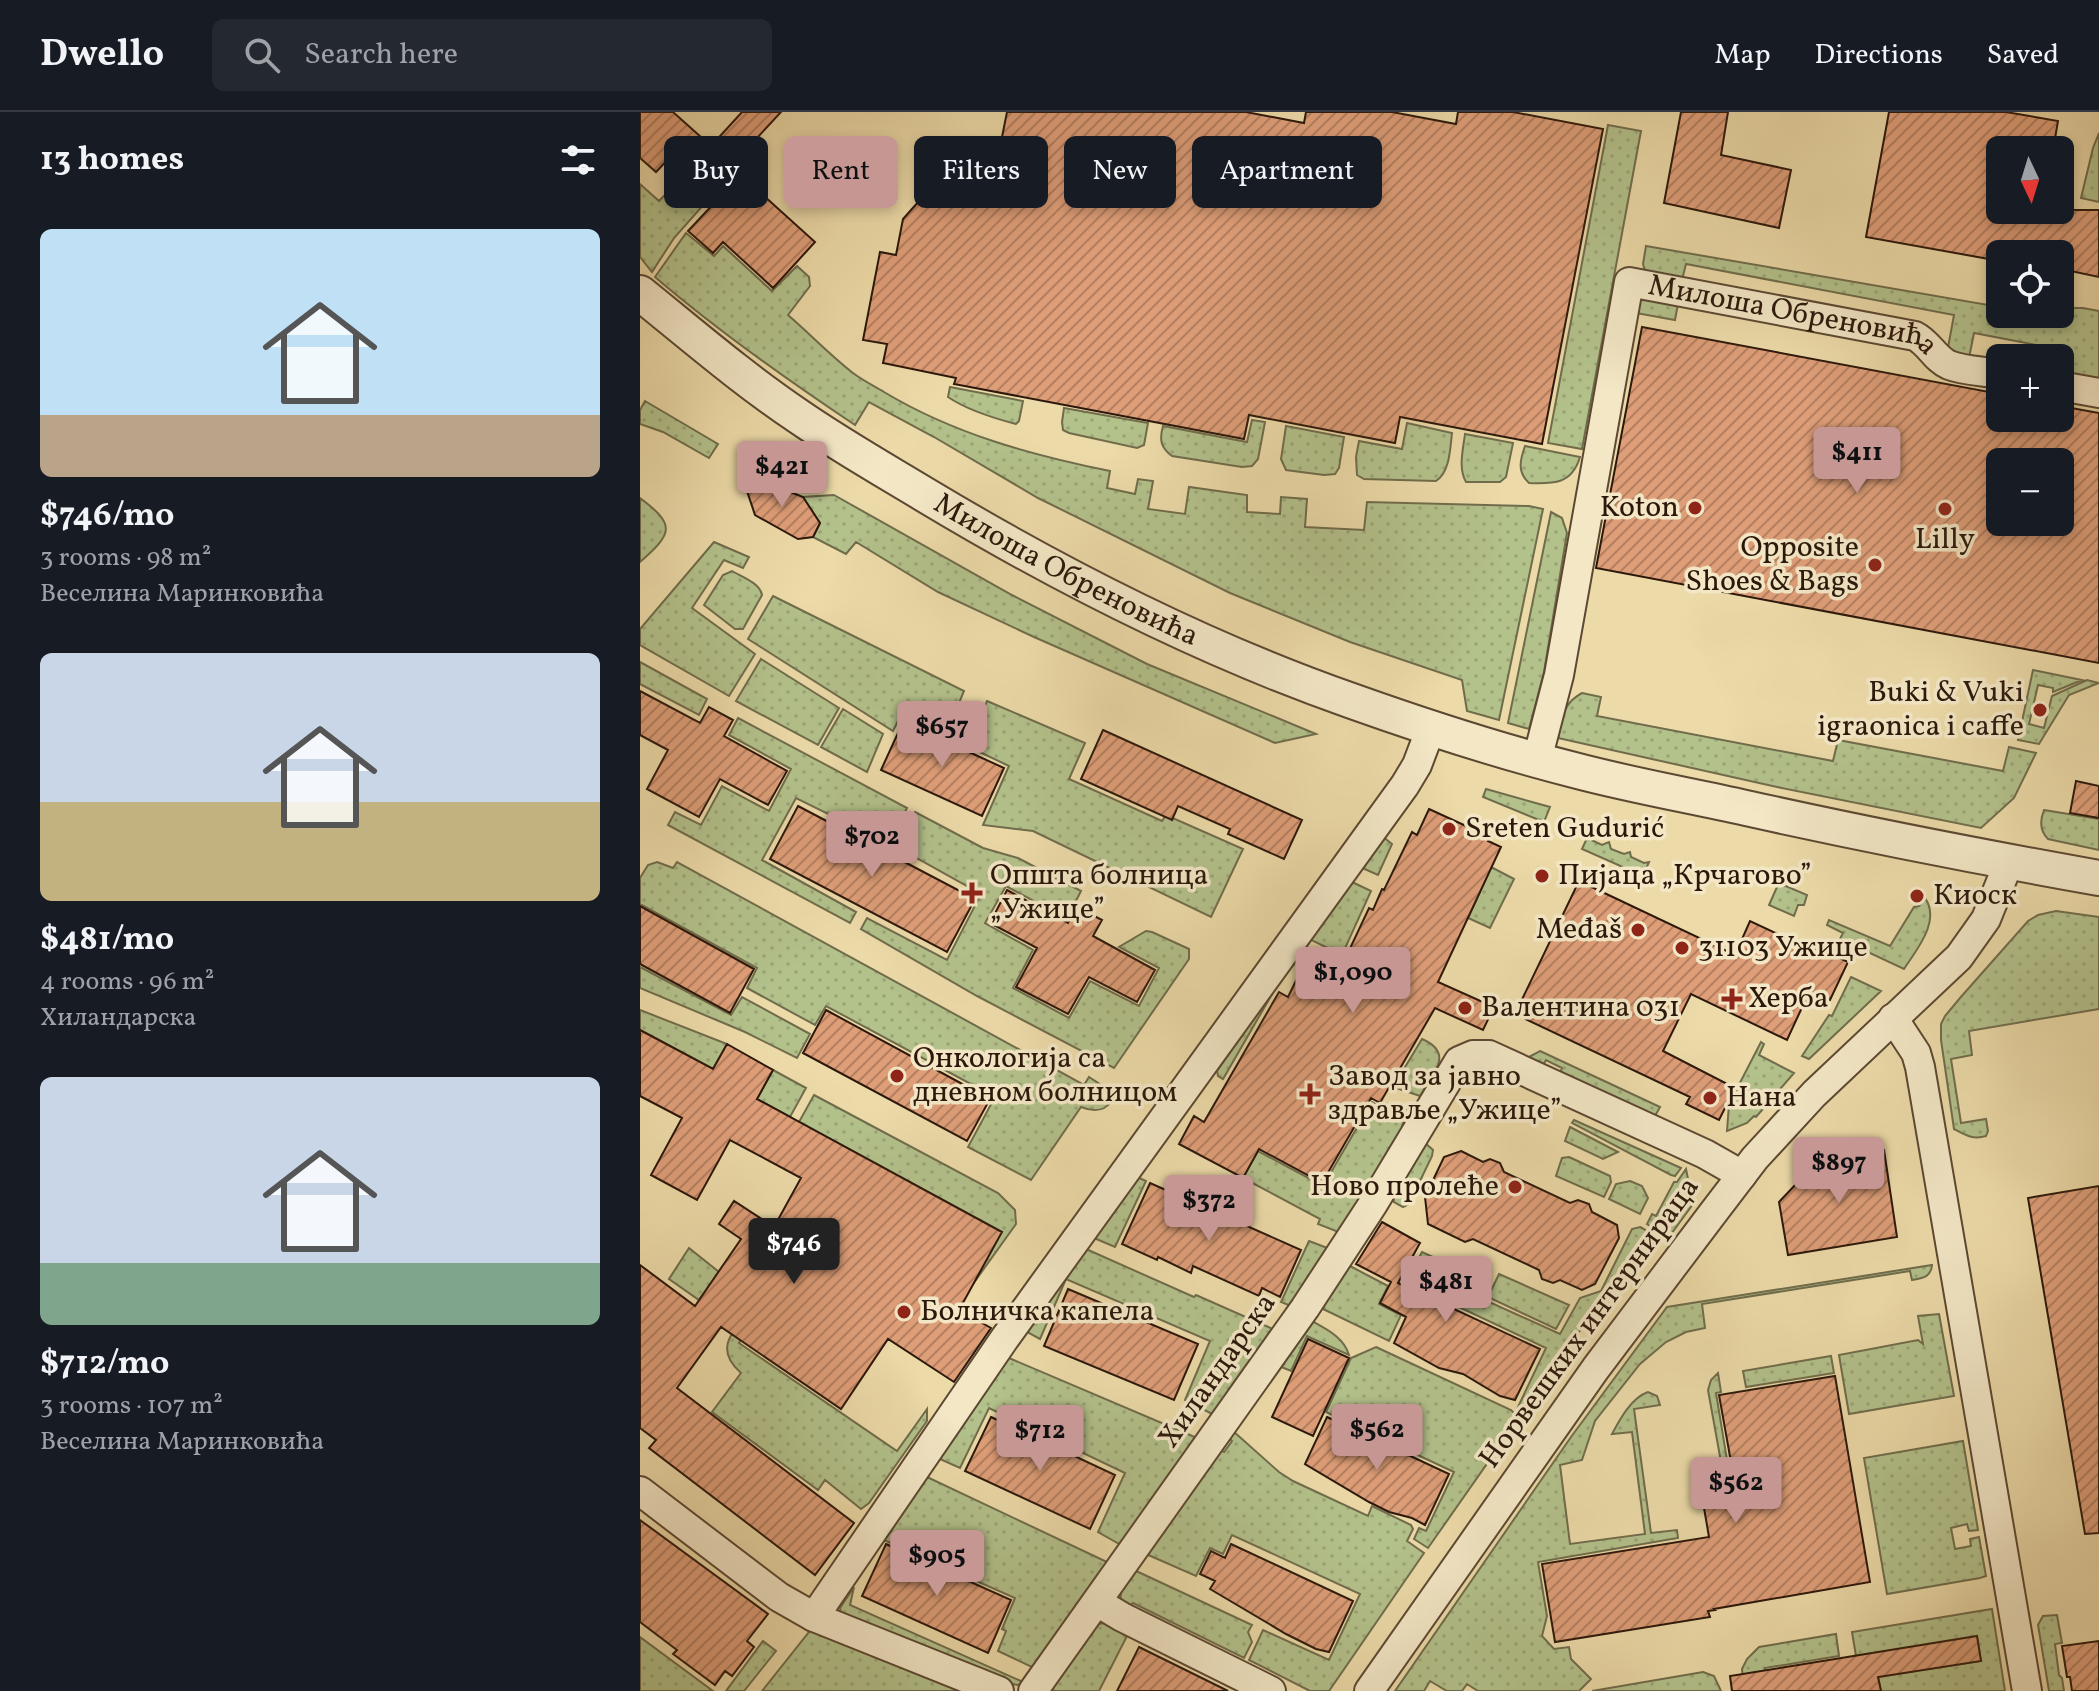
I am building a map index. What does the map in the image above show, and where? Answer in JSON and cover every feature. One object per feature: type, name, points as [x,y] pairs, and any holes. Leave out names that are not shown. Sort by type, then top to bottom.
[{"type":"street","name":"Милоша Обреновића","points":[[1537,760],[1559,675],[1629,282],[1915,336],[1950,365],[1986,371]]},
{"type":"street","name":"Милоша Обреновића","points":[[640,293],[726,362],[843,446],[992,535],[1205,643],[1348,700],[1537,760],[1806,821],[2099,878]]},
{"type":"street","points":[[2074,389],[2099,393]]},
{"type":"street","points":[[814,1617],[970,1388],[1405,785],[1417,765],[1431,728]]},
{"type":"street","name":"Норвешких интернираца","points":[[1369,1691],[1596,1368],[1742,1175],[1814,1094],[1938,978],[1973,940],[1986,919],[2009,862]]},
{"type":"street","points":[[1893,1018],[1916,1053],[1920,1067],[2027,1691]]},
{"type":"street","name":"Хиландарска","points":[[1033,1691],[1305,1308],[1373,1204],[1459,1061],[1489,1055],[1717,1159],[1742,1175]]},
{"type":"street","points":[[640,1491],[779,1597],[814,1617],[999,1691]]},
{"type":"street","points":[[1097,1602],[1271,1691]]},
{"type":"green space","points":[[1608,125],[1641,131],[1582,449],[1548,443]]},
{"type":"green space","points":[[2099,133],[2099,202],[2081,198]]},
{"type":"green space","points":[[640,184],[659,201],[664,196],[664,208],[701,208],[674,238],[652,272],[640,257]]},
{"type":"green space","points":[[686,233],[714,256],[723,246],[772,291],[797,266],[809,277],[810,286],[788,315],[864,381],[911,407],[965,431],[1051,458],[1110,471],[1107,488],[1135,494],[1138,479],[1153,481],[1148,509],[1185,514],[1189,487],[1247,495],[1247,512],[1280,514],[1281,497],[1307,499],[1305,527],[1364,530],[1367,502],[1529,506],[1543,509],[1499,720],[1467,711],[1462,680],[1350,642],[1230,593],[1038,498],[869,402],[855,425],[753,354],[655,277]]},
{"type":"green space","points":[[1646,246],[1986,305],[1986,328],[2074,328],[2074,308],[2099,311],[2099,382],[2074,378],[2074,344],[2031,344],[1974,333],[1969,358],[1947,353],[1954,315],[1686,264],[1682,280],[1645,271]]},
{"type":"green space","points":[[1640,300],[1678,304],[1675,320],[1636,313]]},
{"type":"green space","points":[[950,387],[1023,401],[1019,421],[1016,424],[1007,422],[963,406],[948,397]]},
{"type":"green space","points":[[645,401],[718,444],[709,458],[663,432],[640,424],[640,410]]},
{"type":"green space","points":[[1064,408],[1148,423],[1144,445],[1137,448],[1069,433],[1063,430]]},
{"type":"green space","points":[[1252,420],[1265,422],[1258,459],[1252,466],[1172,456],[1162,443],[1163,426],[1247,442]]},
{"type":"green space","points":[[1407,423],[1452,433],[1448,460],[1441,477],[1436,481],[1364,479],[1357,475],[1359,441],[1402,449]]},
{"type":"green space","points":[[1286,426],[1344,437],[1339,468],[1335,474],[1286,470],[1281,459]]},
{"type":"green space","points":[[1465,434],[1513,443],[1506,477],[1500,482],[1466,482],[1462,465]]},
{"type":"green space","points":[[1525,446],[1580,457],[1567,477],[1546,483],[1529,483],[1521,466]]},
{"type":"green space","points":[[834,495],[1012,595],[1147,664],[1316,734],[1275,743],[938,592],[856,542],[846,554],[813,537],[820,523],[803,497]]},
{"type":"green space","points":[[640,498],[660,515],[666,529],[659,544],[640,562]]},
{"type":"green space","points":[[1551,512],[1562,518],[1567,533],[1544,672],[1529,729],[1508,723]]},
{"type":"green space","points":[[714,542],[749,557],[743,568],[724,560],[692,608],[755,654],[729,696],[640,645],[640,629]]},
{"type":"green space","points":[[732,571],[754,584],[762,595],[743,629],[735,629],[704,605],[723,575]]},
{"type":"green space","points":[[773,596],[964,691],[945,737],[900,717],[893,731],[748,639]]},
{"type":"green space","points":[[761,659],[839,708],[818,745],[736,701]]},
{"type":"green space","points":[[640,662],[707,699],[699,715],[640,684]]},
{"type":"green space","points":[[2033,670],[2082,680],[2053,692],[2053,688],[2038,685],[2029,724],[2044,728],[2052,696],[2087,680],[2099,683],[2069,695],[2039,744],[2018,740]]},
{"type":"green space","points":[[1582,693],[1601,697],[1597,716],[1833,761],[1838,740],[2003,771],[2009,747],[2036,753],[2014,798],[1981,828],[1558,738],[1567,707]]},
{"type":"green space","points":[[987,701],[1085,743],[1069,779],[1162,821],[1166,815],[1243,849],[1211,917],[1033,831],[983,825],[1009,766],[967,746]]},
{"type":"green space","points":[[843,709],[883,734],[867,772],[821,747]]},
{"type":"green space","points":[[738,718],[907,808],[889,844],[796,798],[762,860],[856,912],[850,923],[668,825],[675,812],[701,825],[722,786],[769,811],[791,769],[729,735]]},
{"type":"green space","points":[[1486,789],[1550,807],[1544,822],[1483,797]]},
{"type":"green space","points":[[2044,810],[2099,819],[2099,850],[2048,839],[2042,825]]},
{"type":"green space","points":[[915,812],[983,848],[1018,858],[1081,891],[1067,919],[1006,886],[985,923],[1033,950],[1013,988],[1069,1018],[1090,981],[1139,1006],[1159,968],[1119,947],[1146,931],[1189,949],[1189,959],[1114,1068],[977,996],[861,929],[867,918],[947,960],[981,894],[897,847]]},
{"type":"green space","points":[[1382,836],[1392,844],[1378,875],[1360,867]]},
{"type":"green space","points":[[1587,838],[1602,845],[1609,842],[1611,849],[1624,854],[1630,852],[1631,857],[1649,862],[1643,876],[1582,849]]},
{"type":"green space","points":[[657,862],[673,868],[677,862],[1084,1085],[1089,1077],[1106,1090],[1110,1103],[1097,1110],[1081,1107],[1031,1180],[968,1147],[995,1097],[826,1006],[815,1025],[747,988],[757,968],[642,905],[640,908],[640,878],[648,865]]},
{"type":"green space","points":[[1491,867],[1514,879],[1490,928],[1468,918]]},
{"type":"green space","points":[[1352,882],[1371,891],[1342,955],[1309,939]]},
{"type":"green space","points":[[1781,884],[1807,895],[1804,905],[1798,905],[1794,916],[1769,905]]},
{"type":"green space","points":[[1925,898],[1929,907],[1929,925],[1921,944],[1904,969],[1840,939],[1843,933],[1827,925],[1829,920],[1890,946],[1914,907]]},
{"type":"green space","points":[[2056,911],[2099,917],[2099,1009],[1969,1031],[1972,1055],[1951,1059],[1961,1123],[1986,1119],[1988,1131],[1986,1136],[1981,1137],[1966,1135],[1954,1129],[1941,1024],[2028,921]]},
{"type":"green space","points":[[640,967],[731,1015],[742,997],[810,1034],[797,1058],[745,1032],[640,988]]},
{"type":"green space","points":[[1851,977],[1881,991],[1809,1059],[1802,1056],[1829,1015],[1832,1016]]},
{"type":"green space","points":[[1275,989],[1223,1079],[1218,1076],[1217,1071]]},
{"type":"green space","points":[[640,1010],[727,1044],[713,1069],[640,1030]]},
{"type":"green space","points":[[1422,1039],[1432,1045],[1439,1057],[1435,1072],[1420,1096],[1393,1087]]},
{"type":"green space","points":[[1761,1042],[1764,1044],[1759,1055],[1794,1073],[1756,1117],[1727,1131],[1729,1104]]},
{"type":"green space","points":[[1540,1051],[1660,1107],[1655,1116],[1560,1073],[1562,1068],[1546,1060],[1543,1065],[1527,1058]]},
{"type":"green space","points":[[773,1070],[806,1088],[790,1117],[757,1099]]},
{"type":"green space","points":[[814,1095],[998,1193],[1015,1210],[1016,1224],[973,1284],[799,1122]]},
{"type":"green space","points":[[1372,1102],[1382,1108],[1384,1103],[1413,1110],[1341,1233],[1318,1224],[1320,1219],[1243,1178],[1258,1151],[1323,1186]]},
{"type":"green space","points":[[1574,1120],[1681,1168],[1675,1176],[1671,1175],[1572,1123]]},
{"type":"green space","points":[[1570,1127],[1618,1152],[1603,1159],[1565,1141]]},
{"type":"green space","points":[[1425,1143],[1433,1150],[1432,1156],[1409,1204],[1403,1207],[1394,1202],[1393,1196]]},
{"type":"green space","points":[[1569,1157],[1610,1176],[1611,1182],[1604,1197],[1556,1176],[1562,1158]]},
{"type":"green space","points":[[1686,1169],[1693,1204],[1669,1237],[1647,1224],[1652,1214],[1656,1216],[1674,1182]]},
{"type":"green space","points":[[1137,1177],[1146,1181],[1115,1247],[1094,1238]]},
{"type":"green space","points":[[1630,1181],[1642,1186],[1648,1198],[1640,1214],[1609,1199],[1616,1184]]},
{"type":"green space","points":[[1640,1227],[1653,1234],[1521,1414],[1517,1409],[1546,1348],[1406,1282],[1422,1252],[1455,1267],[1467,1260],[1477,1264],[1465,1291],[1560,1334],[1580,1298],[1601,1291],[1632,1229]]},
{"type":"green space","points":[[1309,1241],[1330,1249],[1291,1306],[1281,1302]]},
{"type":"green space","points":[[689,1248],[719,1272],[699,1300],[669,1279]]},
{"type":"green space","points":[[1086,1249],[1275,1330],[1214,1415],[1185,1400],[1210,1341],[1066,1279],[1040,1339],[1027,1332]]},
{"type":"green space","points":[[1348,1265],[1388,1286],[1379,1304],[1401,1315],[1389,1341],[1319,1307]]},
{"type":"green space","points":[[1932,1265],[1923,1278],[1912,1280],[1910,1271],[1702,1304],[1705,1328],[1686,1332],[1666,1342],[1640,1364],[1595,1421],[1582,1460],[1560,1465],[1570,1544],[1645,1534],[1632,1432],[1612,1434],[1631,1404],[1648,1392],[1657,1396],[1660,1405],[1634,1409],[1651,1533],[1677,1530],[1678,1538],[1538,1562],[1547,1616],[1542,1636],[1554,1649],[1569,1647],[1571,1659],[1591,1679],[1579,1691],[1478,1691],[1467,1684],[1462,1691],[1447,1691],[1430,1681],[1424,1691],[1395,1691],[1571,1437],[1667,1307]]},
{"type":"green space","points":[[1499,1274],[1569,1305],[1556,1329],[1488,1297]]},
{"type":"green space","points":[[768,1300],[739,1343],[897,1451],[927,1409],[927,1421],[869,1503],[861,1509],[825,1480],[818,1490],[712,1412],[741,1373],[731,1362],[728,1342],[740,1324]]},
{"type":"green space","points":[[1939,1314],[1954,1396],[1849,1414],[1839,1355],[1918,1340],[1923,1344],[1918,1316]]},
{"type":"green space","points":[[1310,1320],[1339,1338],[1349,1355],[1307,1336],[1291,1371],[1279,1366]]},
{"type":"green space","points":[[1376,1347],[1511,1410],[1519,1418],[1428,1548],[1414,1539],[1419,1528],[1426,1531],[1454,1472],[1326,1412],[1351,1358]]},
{"type":"green space","points":[[1831,1356],[1834,1373],[1746,1387],[1743,1371]]},
{"type":"green space","points":[[1009,1358],[1197,1438],[1121,1545],[1098,1532],[1125,1473],[989,1408],[960,1468],[940,1459]]},
{"type":"green space","points":[[1718,1373],[1721,1392],[1716,1393],[1727,1460],[1721,1462],[1708,1390],[1711,1380]]},
{"type":"green space","points":[[1233,1431],[1293,1481],[1368,1516],[1372,1506],[1411,1525],[1413,1529],[1407,1541],[1424,1553],[1329,1691],[1310,1691],[1249,1660],[1263,1630],[1329,1660],[1360,1594],[1232,1535],[1223,1554],[1210,1548],[1196,1576],[1146,1554],[1220,1450],[1224,1452],[1232,1441],[1229,1438]]},
{"type":"green space","points":[[1963,1441],[1978,1530],[1969,1531],[1967,1524],[1951,1528],[1955,1549],[1971,1546],[1970,1539],[1979,1537],[1986,1576],[1887,1594],[1864,1458]]},
{"type":"green space","points":[[927,1477],[1109,1563],[1034,1668],[998,1651],[1006,1631],[1002,1629],[1015,1598],[884,1540]]},
{"type":"green space","points":[[1134,1570],[1252,1625],[1248,1632],[1252,1642],[1244,1658],[1133,1603],[1127,1608],[1122,1604],[1122,1590]]},
{"type":"green space","points":[[854,1587],[850,1605],[1023,1682],[1012,1684],[841,1615],[840,1608]]},
{"type":"green space","points":[[1992,1609],[2005,1691],[1881,1691],[1878,1677],[1981,1661],[1977,1637],[1856,1656],[1852,1632]]},
{"type":"green space","points":[[2057,1615],[2062,1643],[2055,1644],[2064,1691],[2049,1691],[2038,1625],[2043,1616]]},
{"type":"green space","points":[[1113,1622],[1128,1634],[1099,1691],[1050,1689],[1098,1624]]},
{"type":"green space","points":[[813,1627],[966,1691],[762,1691]]},
{"type":"green space","points":[[1836,1634],[1839,1656],[1765,1668],[1744,1691],[1742,1669],[1759,1647]]},
{"type":"green space","points":[[640,1637],[713,1691],[640,1691]]},
{"type":"green space","points":[[763,1641],[776,1651],[744,1691],[726,1691]]},
{"type":"green space","points":[[1703,1672],[1714,1676],[1721,1691],[1592,1691]]},
{"type":"building","points":[[640,112],[673,112],[700,136],[664,136],[664,164],[656,172],[640,158]]},
{"type":"building","points":[[742,112],[781,112],[759,136],[720,136]]},
{"type":"building","points":[[1007,112],[1246,112],[1304,123],[1306,112],[1392,112],[1456,124],[1458,112],[1513,112],[1603,129],[1542,444],[1400,417],[1395,443],[1249,415],[1244,439],[954,384],[956,378],[883,363],[887,344],[863,340],[880,252],[896,255],[903,219],[914,207],[1048,208],[1048,136],[1002,136]]},
{"type":"building","points":[[1681,112],[1728,112],[1721,155],[1791,170],[1779,228],[1664,203]]},
{"type":"building","points":[[1889,112],[2006,112],[2058,121],[2055,136],[1986,136],[1986,224],[2074,224],[2074,210],[2099,210],[2099,277],[2074,272],[2074,240],[1986,240],[1986,258],[1866,237]]},
{"type":"building","points":[[768,199],[815,242],[773,288],[723,242],[713,253],[688,231],[710,208],[768,208]]},
{"type":"building","points":[[1642,327],[1986,391],[1986,432],[2074,432],[2074,409],[2099,413],[2099,663],[1596,568]]},
{"type":"building","points":[[743,479],[773,485],[803,497],[820,523],[813,537],[798,539],[755,515]]},
{"type":"building","points":[[640,691],[700,723],[709,707],[733,720],[724,736],[787,771],[768,805],[720,779],[699,817],[647,789],[668,750],[640,735]]},
{"type":"building","points":[[903,722],[1004,768],[982,816],[881,770]]},
{"type":"building","points":[[1103,730],[1302,820],[1284,859],[1228,834],[1230,829],[1178,806],[1172,820],[1081,779]]},
{"type":"building","points":[[2076,781],[2099,786],[2099,818],[2070,813]]},
{"type":"building","points":[[798,806],[975,899],[947,952],[770,859]]},
{"type":"building","name":"Завод за јавно здравље „Ужице”","points":[[1429,809],[1490,837],[1488,841],[1501,847],[1438,982],[1494,1007],[1483,1030],[1435,1008],[1380,1103],[1371,1098],[1322,1183],[1259,1149],[1243,1178],[1179,1144],[1194,1116],[1204,1122],[1279,992],[1288,997],[1306,960],[1338,974],[1369,908],[1373,910],[1412,832],[1417,835]]},
{"type":"building","points":[[1579,881],[1735,955],[1750,921],[1814,951],[1816,947],[1848,962],[1830,1000],[1819,995],[1814,1005],[1805,1001],[1787,1040],[1691,994],[1663,1051],[1735,1088],[1719,1120],[1686,1104],[1690,1097],[1515,1014]]},
{"type":"building","points":[[1007,890],[1068,923],[1077,907],[1102,920],[1093,936],[1155,970],[1137,1002],[1089,977],[1068,1014],[1016,987],[1037,948],[990,923]]},
{"type":"building","points":[[640,906],[754,969],[730,1013],[640,964]]},
{"type":"building","name":"Онкологија са дневном болницом","points":[[826,1010],[990,1099],[967,1141],[803,1053]]},
{"type":"building","points":[[640,1030],[713,1069],[727,1044],[773,1070],[757,1099],[1002,1232],[959,1310],[991,1328],[954,1382],[888,1339],[841,1409],[721,1327],[677,1388],[854,1523],[815,1575],[649,1448],[656,1440],[640,1428],[640,1265],[695,1306],[741,1239],[719,1224],[734,1201],[774,1227],[801,1178],[730,1140],[697,1200],[651,1175],[682,1118],[640,1096]]},
{"type":"building","points":[[1884,1150],[1897,1237],[1788,1255],[1779,1202],[1819,1160]]},
{"type":"building","points":[[1461,1151],[1483,1162],[1490,1159],[1500,1163],[1504,1172],[1570,1203],[1578,1200],[1589,1204],[1592,1212],[1617,1225],[1619,1238],[1595,1284],[1582,1290],[1560,1280],[1553,1283],[1542,1279],[1539,1270],[1473,1239],[1465,1242],[1428,1224],[1425,1197],[1444,1157]]},
{"type":"building","points":[[1150,1183],[1301,1250],[1280,1297],[1262,1288],[1259,1296],[1193,1266],[1191,1273],[1122,1244]]},
{"type":"building","points":[[2099,1186],[2099,1533],[2085,1534],[2028,1198]]},
{"type":"building","points":[[1382,1222],[1420,1243],[1398,1283],[1540,1349],[1515,1400],[1500,1396],[1463,1374],[1439,1368],[1394,1343],[1406,1317],[1380,1303],[1391,1282],[1356,1264]]},
{"type":"building","points":[[1068,1289],[1198,1344],[1174,1400],[1044,1346]]},
{"type":"building","points":[[1308,1339],[1349,1358],[1313,1436],[1272,1417]]},
{"type":"building","points":[[1835,1376],[1870,1582],[1714,1609],[1708,1611],[1710,1617],[1555,1642],[1542,1564],[1709,1537],[1697,1467],[1731,1462],[1719,1395]]},
{"type":"building","points":[[991,1417],[1115,1475],[1090,1529],[965,1471]]},
{"type":"building","points":[[1327,1417],[1449,1474],[1425,1525],[1369,1502],[1305,1464]]},
{"type":"building","points":[[640,1520],[768,1614],[747,1641],[754,1647],[732,1676],[725,1671],[715,1685],[673,1654],[677,1650],[640,1622]]},
{"type":"building","points":[[886,1544],[1011,1600],[988,1653],[862,1596]]},
{"type":"building","points":[[1231,1544],[1353,1601],[1329,1652],[1286,1634],[1210,1589],[1215,1581],[1200,1574],[1211,1551],[1225,1558]]},
{"type":"building","points":[[1977,1636],[1981,1661],[1878,1677],[1881,1691],[1732,1691],[1730,1676]]},
{"type":"building","points":[[2099,1641],[2099,1691],[2072,1691],[2062,1646]]},
{"type":"building","points":[[1139,1647],[1228,1691],[1117,1691]]},
{"type":"place","name":"Koton","points":[[1695,508]]},
{"type":"place","name":"Lilly","points":[[1945,509]]},
{"type":"place","name":"Opposite Shoes & Bags","points":[[1875,565]]},
{"type":"place","name":"Buki & Vuki igraonica i caffe","points":[[2040,710]]},
{"type":"place","name":"Sreten Gudurić","points":[[1449,829]]},
{"type":"place","name":"Пијаца „Крчагово”","points":[[1542,876]]},
{"type":"place","name":"Општа болница „Ужице”","points":[[972,893]]},
{"type":"place","name":"Киоск","points":[[1917,896]]},
{"type":"place","name":"Međaš","points":[[1638,930]]},
{"type":"place","name":"31103 Ужице","points":[[1682,948]]},
{"type":"place","name":"Херба","points":[[1732,999]]},
{"type":"place","name":"Валентина 031","points":[[1465,1008]]},
{"type":"place","name":"Онкологија са дневном болницом","points":[[897,1076]]},
{"type":"place","name":"Завод за јавно здравље „Ужице”","points":[[1310,1094]]},
{"type":"place","name":"Нана","points":[[1710,1098]]},
{"type":"place","name":"Ново пролеће","points":[[1515,1187]]},
{"type":"place","name":"Болничка капела","points":[[904,1312]]}]
